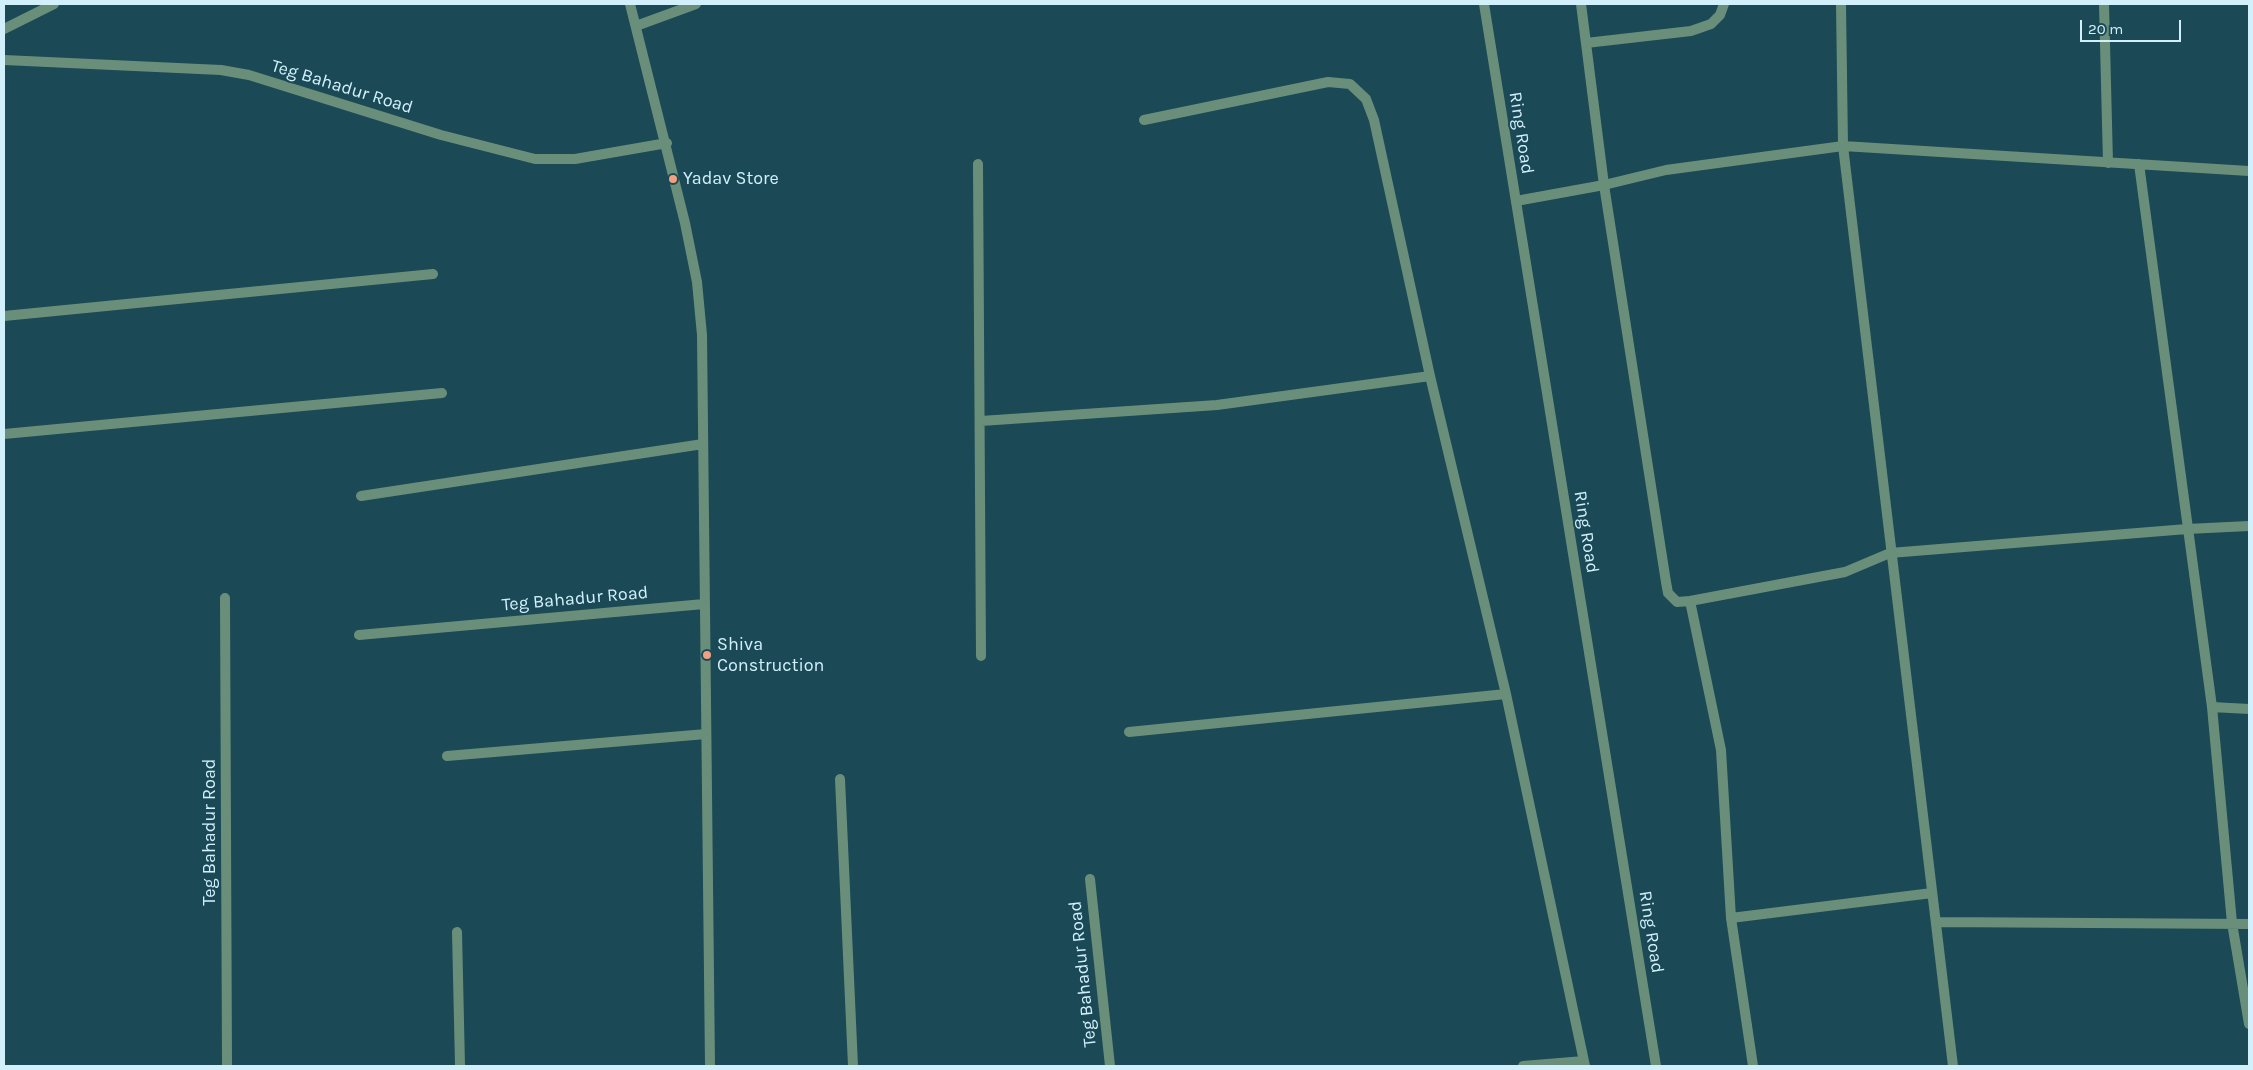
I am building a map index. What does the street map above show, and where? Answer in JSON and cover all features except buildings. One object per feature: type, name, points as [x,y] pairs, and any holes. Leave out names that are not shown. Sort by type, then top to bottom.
[{"type":"street","points":[[4,29],[54,4]]},
{"type":"street","points":[[630,4],[667,143],[697,282],[702,336],[710,1066]]},
{"type":"street","points":[[636,26],[696,4]]},
{"type":"street","name":"Ring Road","points":[[1484,4],[1656,1066]]},
{"type":"street","points":[[1581,4],[1604,185],[1666,582],[1668,593],[1677,602],[1845,572],[1890,553],[2187,529],[2249,526]]},
{"type":"street","points":[[1586,43],[1691,31],[1711,24],[1720,14],[1724,4]]},
{"type":"street","points":[[1841,4],[1843,146],[1890,553],[1953,1066]]},
{"type":"street","points":[[2104,4],[2108,163]]},
{"type":"street","name":"Teg Bahadur Road","points":[[4,60],[221,70],[249,76],[441,135],[536,160],[575,159],[667,143]]},
{"type":"street","points":[[1144,120],[1328,82],[1350,84],[1366,99],[1374,120],[1430,376],[1506,694],[1585,1064],[1523,1066]]},
{"type":"street","points":[[1516,201],[1604,185],[1666,170],[1843,146],[2249,172]]},
{"type":"street","points":[[978,164],[981,656]]},
{"type":"street","points":[[2139,164],[2212,707],[2232,923],[2249,1024]]},
{"type":"street","points":[[4,316],[433,274]]},
{"type":"street","points":[[981,421],[1216,405],[1430,376]]},
{"type":"street","points":[[4,434],[442,393]]},
{"type":"street","points":[[362,496],[703,444]]},
{"type":"street","name":"Teg Bahadur Road","points":[[225,598],[227,1066]]},
{"type":"street","points":[[1690,601],[1721,750],[1731,918],[1754,1066]]},
{"type":"street","name":"Teg Bahadur Road","points":[[359,635],[704,604]]},
{"type":"street","points":[[1129,732],[1506,694]]},
{"type":"street","points":[[2212,707],[2249,709]]},
{"type":"street","points":[[446,756],[706,734]]},
{"type":"street","points":[[840,778],[853,1066]]},
{"type":"street","name":"Teg Bahadur Road","points":[[1090,879],[1110,1066]]},
{"type":"street","points":[[1731,918],[1932,893]]},
{"type":"street","points":[[1936,922],[2249,924]]},
{"type":"street","points":[[457,932],[460,1066]]},
{"type":"place","name":"Yadav Store","points":[[673,179]]},
{"type":"place","name":"Shiva Construction","points":[[707,655]]}]
